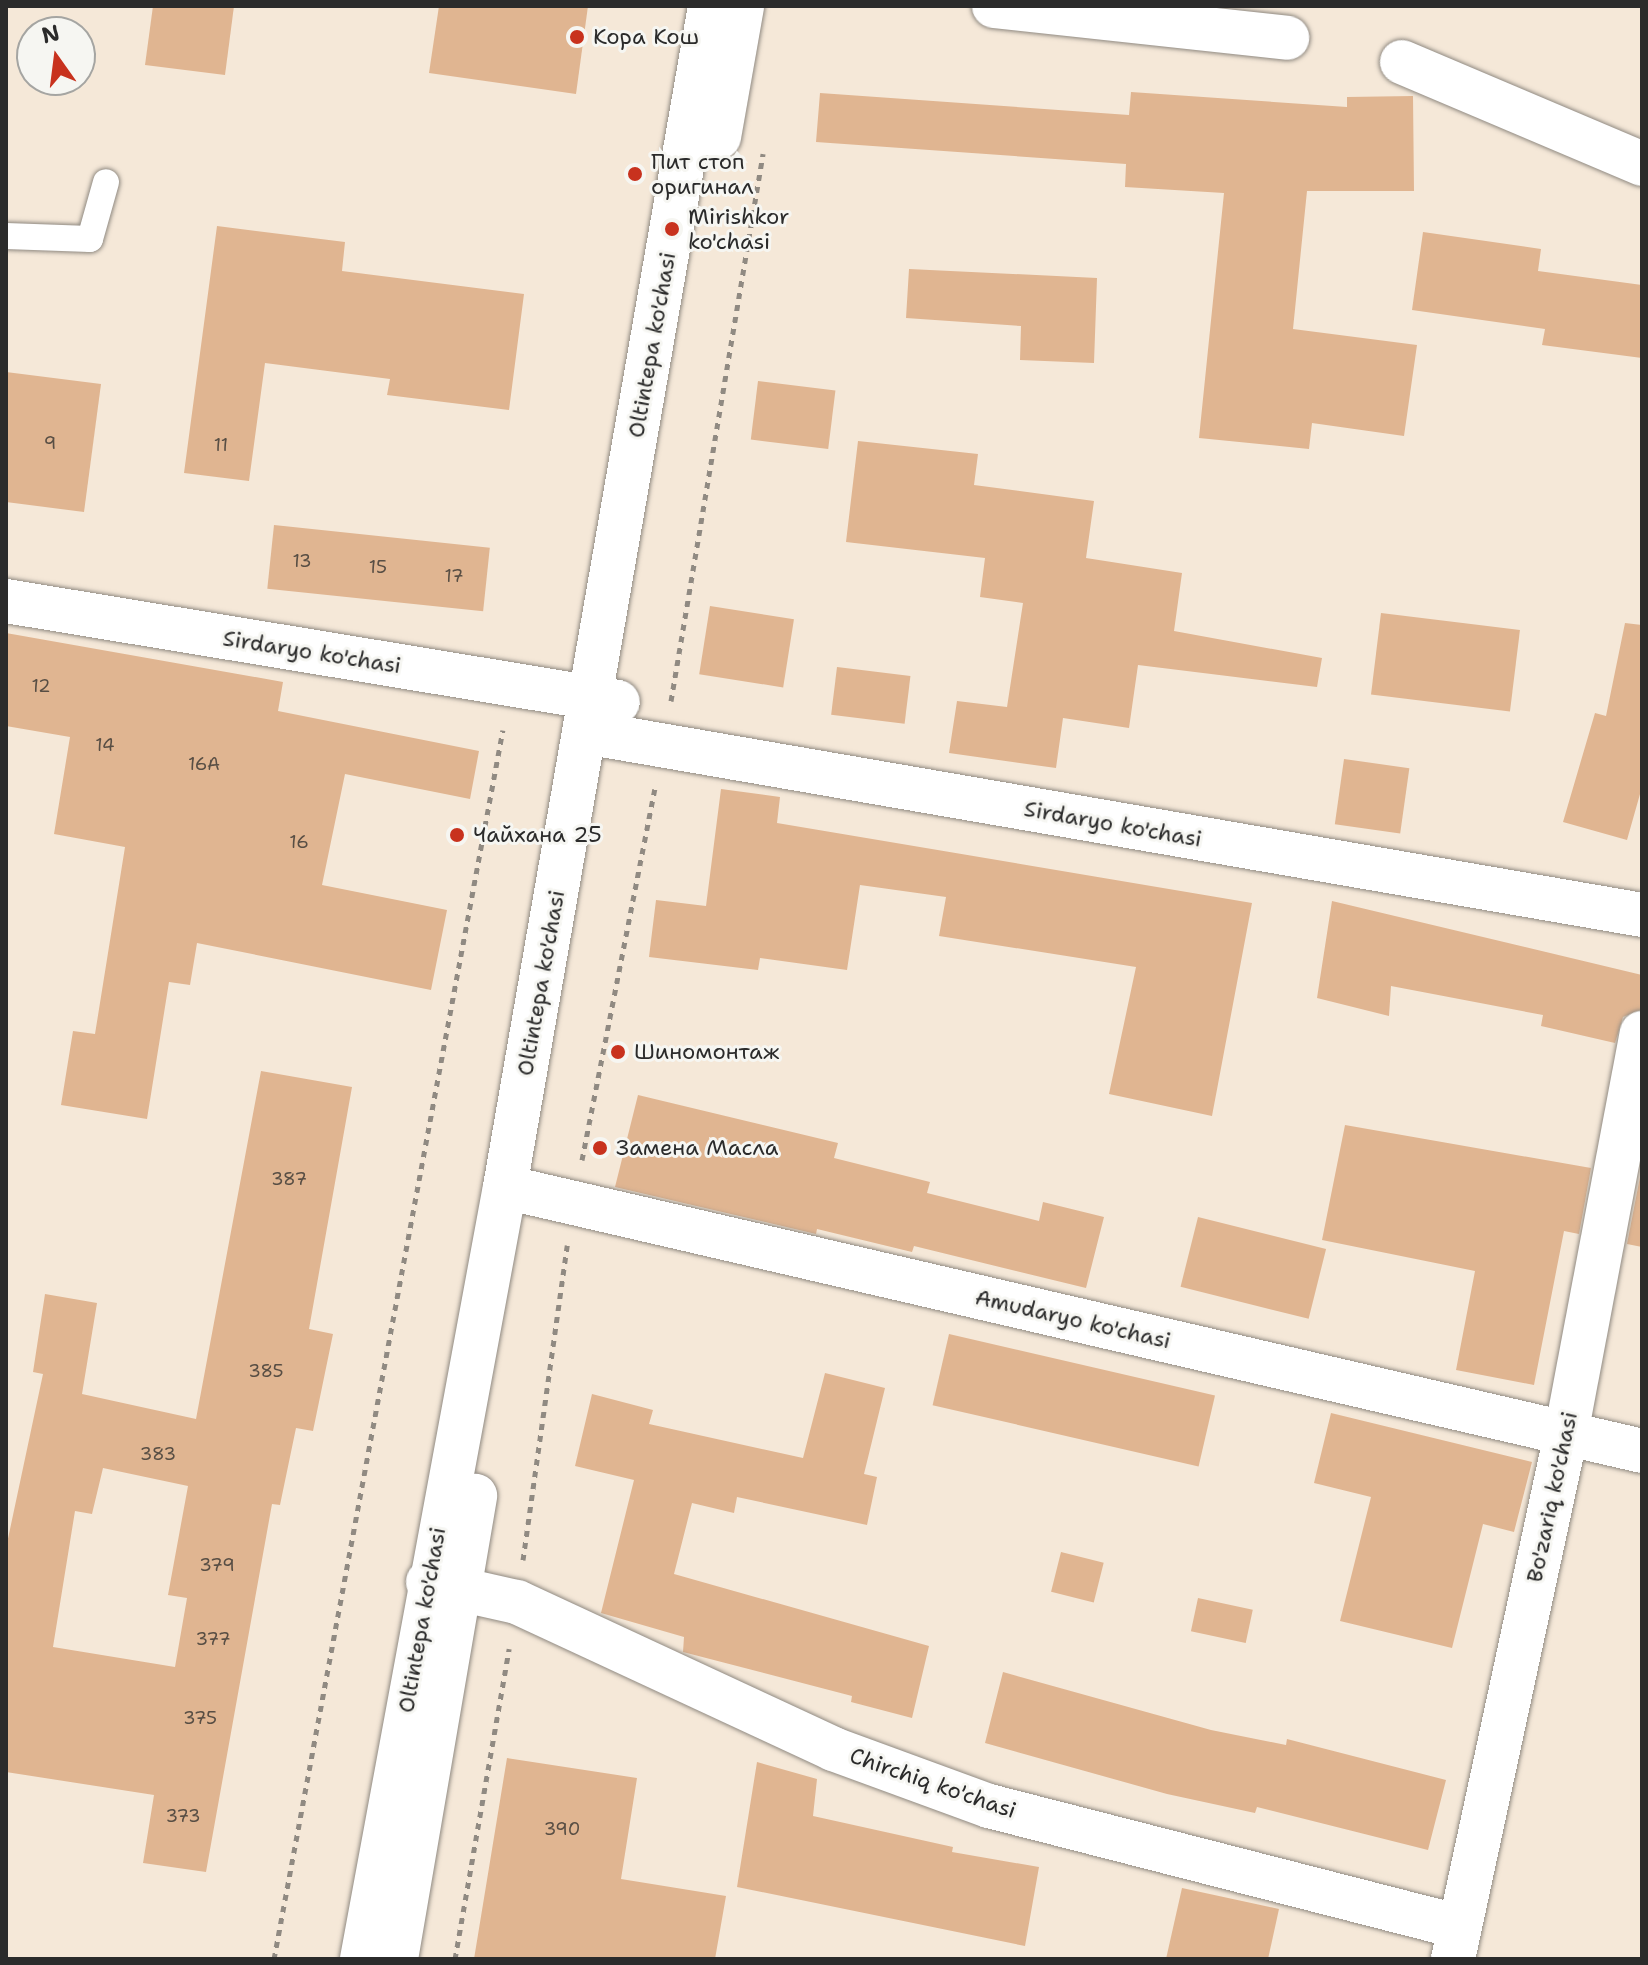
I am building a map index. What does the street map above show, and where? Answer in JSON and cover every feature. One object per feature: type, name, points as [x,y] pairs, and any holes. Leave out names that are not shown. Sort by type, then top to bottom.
[{"type":"street","name":"Oltintepa ko'chasi","points":[[602,718],[710,6]]},
{"type":"street","name":"Oltintepa ko'chasi","points":[[362,1959],[443,1585],[602,718],[742,6]]},
{"type":"street","points":[[994,6],[1287,38]]},
{"type":"street","points":[[1402,62],[1642,164]]},
{"type":"street","name":"Sirdaryo ko'chasi","points":[[6,601],[511,685],[602,718],[663,747],[1642,915]]},
{"type":"street","name":"Bo'zariq ko'chasi","points":[[1456,1943],[1566,1434],[1642,1033]]},
{"type":"street","name":"Amudaryo ko'chasi","points":[[517,1190],[1642,1451]]},
{"type":"street","name":"Oltintepa ko'chasi","points":[[396,1959],[443,1585]]},
{"type":"street","name":"Chirchiq ko'chasi","points":[[443,1585],[517,1602],[833,1749],[989,1806],[1456,1943]]},
{"type":"lane","points":[[6,236],[90,239],[106,182]]},
{"type":"path","points":[[455,1959],[517,1602],[573,1203],[663,747],[764,148]]},
{"type":"path","points":[[274,1959],[511,685]]},
{"type":"building","points":[[153,6],[234,6],[225,75],[145,65]]},
{"type":"building","points":[[439,6],[588,6],[576,94],[429,73]]},
{"type":"building","points":[[1131,92],[1347,107],[1347,97],[1413,96],[1414,191],[1307,191],[1293,329],[1417,345],[1404,436],[1312,423],[1309,449],[1199,438],[1224,193],[1125,187],[1126,164],[816,142],[820,93],[1129,115]]},
{"type":"building","points":[[217,226],[345,242],[342,271],[524,294],[509,410],[387,395],[390,379],[265,363],[249,481],[184,473]]},
{"type":"building","points":[[1423,232],[1541,249],[1538,271],[1642,285],[1642,358],[1542,345],[1545,329],[1412,310]]},
{"type":"building","points":[[909,269],[1097,278],[1094,363],[1020,360],[1021,326],[906,318]]},
{"type":"building","points":[[6,372],[101,384],[84,512],[6,502]]},
{"type":"building","points":[[758,381],[835,391],[828,449],[751,440]]},
{"type":"building","points":[[858,441],[978,454],[974,485],[1094,501],[1086,558],[1182,573],[1174,631],[1322,658],[1317,687],[1138,665],[1129,728],[1063,718],[1056,768],[949,753],[957,701],[1007,707],[1023,603],[980,597],[985,558],[846,542]]},
{"type":"building","points":[[274,525],[490,548],[483,611],[267,589]]},
{"type":"building","points":[[710,606],[794,619],[783,687],[699,674]]},
{"type":"building","points":[[1381,613],[1520,630],[1510,711],[1371,694]]},
{"type":"building","points":[[1625,623],[1642,625],[1642,787],[1627,840],[1563,822],[1595,713],[1606,716]]},
{"type":"building","points":[[6,633],[283,682],[278,711],[479,751],[470,799],[345,774],[322,885],[447,910],[431,990],[197,943],[190,985],[169,982],[147,1119],[61,1105],[73,1031],[95,1034],[125,847],[54,834],[70,737],[6,726]]},
{"type":"building","points":[[837,667],[910,676],[905,724],[831,715]]},
{"type":"building","points":[[1344,759],[1409,768],[1400,834],[1335,824]]},
{"type":"building","points":[[721,789],[780,797],[777,823],[1252,903],[1212,1116],[1109,1094],[1136,967],[939,936],[946,897],[860,885],[847,970],[760,958],[758,970],[649,957],[656,900],[706,906]]},
{"type":"building","points":[[1332,901],[1642,975],[1642,1009],[1623,1017],[1615,1043],[1541,1026],[1543,1015],[1391,986],[1389,1016],[1317,998]]},
{"type":"building","points":[[261,1071],[352,1087],[309,1329],[333,1334],[313,1431],[296,1428],[280,1505],[272,1504],[206,1872],[143,1863],[154,1795],[6,1772],[6,1548],[43,1374],[33,1372],[45,1294],[97,1303],[82,1394],[196,1419]],"holes":[[[103,1468],[188,1486],[168,1595],[187,1598],[175,1667],[53,1647],[75,1511],[92,1514]]]},
{"type":"building","points":[[638,1095],[838,1143],[834,1158],[930,1182],[927,1193],[1039,1221],[1043,1202],[1104,1217],[1086,1288],[914,1246],[912,1252],[817,1229],[816,1234],[615,1187]]},
{"type":"building","points":[[1345,1125],[1591,1168],[1579,1234],[1564,1231],[1534,1385],[1456,1370],[1475,1271],[1322,1240]]},
{"type":"building","points":[[1642,1178],[1642,1247],[1627,1244]]},
{"type":"building","points":[[1198,1217],[1326,1249],[1309,1319],[1181,1287]]},
{"type":"building","points":[[949,1334],[1215,1395],[1199,1467],[933,1405]]},
{"type":"building","points":[[825,1373],[885,1388],[864,1474],[877,1477],[867,1525],[737,1497],[734,1513],[692,1503],[674,1574],[929,1646],[912,1718],[851,1702],[852,1696],[683,1652],[684,1637],[601,1613],[634,1480],[575,1466],[592,1394],[653,1410],[649,1424],[803,1458]]},
{"type":"building","points":[[1331,1413],[1532,1462],[1514,1532],[1483,1524],[1452,1648],[1340,1621],[1371,1497],[1314,1483]]},
{"type":"building","points":[[1061,1552],[1104,1563],[1094,1602],[1051,1592]]},
{"type":"building","points":[[1198,1598],[1253,1610],[1246,1643],[1191,1631]]},
{"type":"building","points":[[1003,1672],[1211,1730],[1286,1745],[1287,1739],[1446,1780],[1428,1850],[1257,1807],[1255,1813],[1167,1794],[985,1743]]},
{"type":"building","points":[[507,1758],[637,1778],[621,1879],[726,1896],[715,1959],[474,1959]]},
{"type":"building","points":[[757,1762],[817,1779],[813,1816],[953,1847],[952,1852],[1039,1867],[1025,1946],[737,1887]]},
{"type":"building","points":[[1182,1888],[1279,1909],[1268,1959],[1166,1959]]},
{"type":"place","name":"Кора Кош","points":[[577,37]]},
{"type":"place","name":"Пит стоп оригинал","points":[[635,174]]},
{"type":"place","name":"Mirishkor ko'chasi","points":[[672,229]]},
{"type":"place","name":"Чайхана 25","points":[[457,835]]},
{"type":"place","name":"Шиномонтаж","points":[[618,1052]]},
{"type":"place","name":"Замена Маслa","points":[[600,1148]]}]
